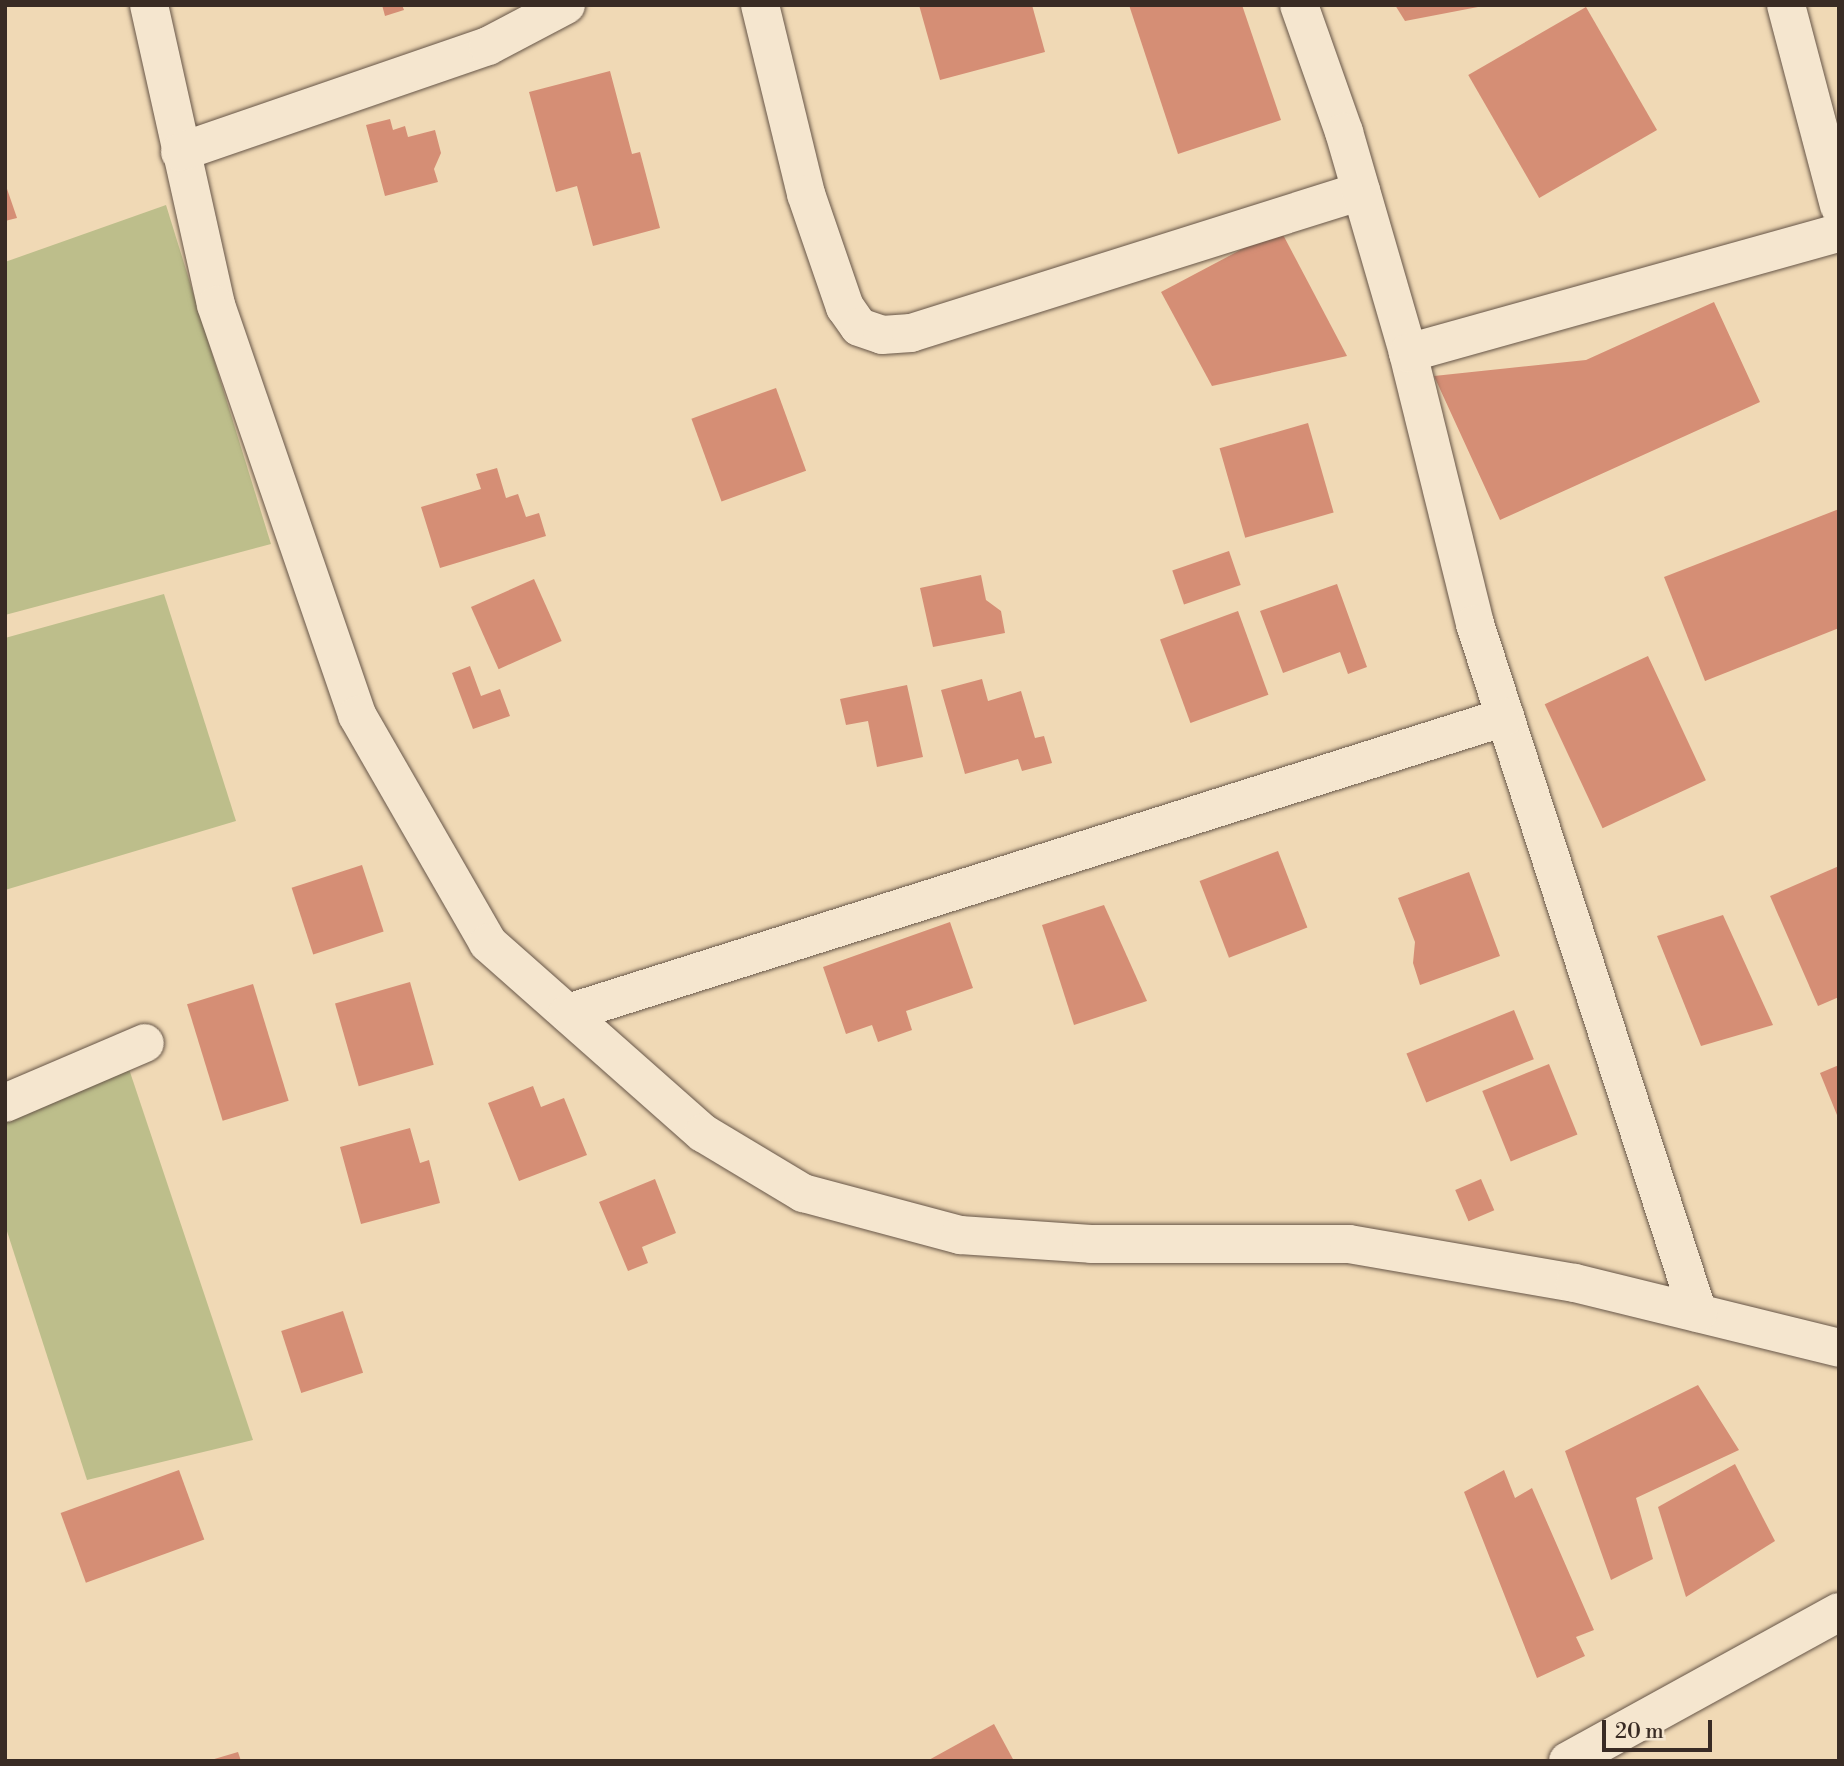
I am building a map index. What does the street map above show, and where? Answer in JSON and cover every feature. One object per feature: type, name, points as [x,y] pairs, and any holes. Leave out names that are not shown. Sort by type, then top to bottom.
[{"type":"street","points":[[149,5],[216,305],[357,715],[488,943],[703,1133],[803,1193],[960,1235],[1091,1244],[1349,1244],[1575,1283],[1839,1348]]},
{"type":"street","points":[[180,152],[488,46],[566,5]]},
{"type":"street","points":[[760,5],[806,194],[845,307],[859,327],[882,335],[911,333],[1361,191]]},
{"type":"street","points":[[1299,5],[1361,191],[1408,353],[1475,624],[1698,1313]]},
{"type":"street","points":[[1786,5],[1839,206]]},
{"type":"street","points":[[1408,353],[1839,233]]},
{"type":"street","points":[[568,1013],[1505,717]]},
{"type":"street","points":[[5,1103],[145,1044]]},
{"type":"street","points":[[1568,1761],[1839,1612]]},
{"type":"green space","points":[[166,205],[271,544],[5,615],[5,262]]},
{"type":"green space","points":[[164,594],[236,821],[5,890],[5,638]]},
{"type":"green space","points":[[129,1069],[253,1440],[87,1480],[5,1225],[5,1119]]},
{"type":"building","points":[[382,5],[402,5],[404,10],[385,16]]},
{"type":"building","points":[[919,5],[1032,5],[1045,52],[940,80]]},
{"type":"building","points":[[1129,5],[1242,5],[1281,120],[1178,154]]},
{"type":"building","points":[[1395,5],[1478,5],[1478,7],[1405,21]]},
{"type":"building","points":[[1586,7],[1657,130],[1539,198],[1468,75]]},
{"type":"building","points":[[610,71],[632,154],[640,152],[660,228],[593,246],[577,186],[556,192],[529,92]]},
{"type":"building","points":[[390,119],[393,130],[405,126],[408,137],[435,130],[441,153],[434,169],[438,182],[385,196],[366,125]]},
{"type":"building","points":[[5,183],[17,218],[5,221]]},
{"type":"building","points":[[1280,229],[1347,356],[1212,386],[1161,292]]},
{"type":"building","points":[[1714,302],[1760,402],[1500,520],[1434,376],[1586,360]]},
{"type":"building","points":[[776,388],[806,471],[722,501],[691,419]]},
{"type":"building","points":[[1308,423],[1334,512],[1245,538],[1220,448]]},
{"type":"building","points":[[497,468],[506,498],[518,494],[526,517],[539,513],[546,536],[440,568],[421,507],[481,489],[476,474]]},
{"type":"building","points":[[1839,509],[1839,628],[1705,681],[1664,577]]},
{"type":"building","points":[[1229,551],[1241,585],[1184,605],[1172,571]]},
{"type":"building","points":[[981,575],[986,600],[1001,611],[1005,633],[933,647],[920,588]]},
{"type":"building","points":[[534,579],[562,641],[499,669],[471,607]]},
{"type":"building","points":[[1337,584],[1367,667],[1348,674],[1340,652],[1283,673],[1260,611]]},
{"type":"building","points":[[1238,611],[1268,695],[1190,723],[1160,639]]},
{"type":"building","points":[[1648,656],[1706,780],[1603,828],[1545,704]]},
{"type":"building","points":[[470,666],[481,696],[500,689],[510,716],[473,729],[452,673]]},
{"type":"building","points":[[982,679],[988,701],[1021,691],[1035,738],[1044,736],[1052,763],[1022,771],[1018,759],[965,774],[941,690]]},
{"type":"building","points":[[907,685],[923,757],[877,767],[868,721],[846,725],[840,699]]},
{"type":"building","points":[[1278,851],[1307,928],[1229,958],[1200,881]]},
{"type":"building","points":[[362,865],[384,932],[313,954],[292,888]]},
{"type":"building","points":[[1839,866],[1839,997],[1818,1006],[1770,896]]},
{"type":"building","points":[[1469,872],[1500,956],[1420,985],[1413,963],[1415,942],[1398,898]]},
{"type":"building","points":[[1104,905],[1147,1001],[1074,1025],[1042,925]]},
{"type":"building","points":[[1723,915],[1773,1025],[1701,1046],[1657,936]]},
{"type":"building","points":[[950,922],[973,988],[906,1011],[912,1030],[878,1042],[872,1025],[846,1034],[823,967]]},
{"type":"building","points":[[410,982],[434,1065],[359,1086],[335,1003]]},
{"type":"building","points":[[253,984],[289,1101],[223,1121],[187,1004]]},
{"type":"building","points":[[1514,1010],[1534,1059],[1426,1103],[1406,1053]]},
{"type":"building","points":[[1549,1064],[1577,1134],[1511,1161],[1482,1091]]},
{"type":"building","points":[[1839,1065],[1839,1120],[1820,1073]]},
{"type":"building","points":[[533,1086],[541,1107],[564,1098],[587,1155],[519,1181],[488,1103]]},
{"type":"building","points":[[410,1128],[420,1163],[429,1160],[440,1203],[361,1224],[340,1147]]},
{"type":"building","points":[[655,1179],[676,1233],[642,1247],[648,1263],[628,1271],[599,1202]]},
{"type":"building","points":[[1481,1179],[1494,1210],[1469,1221],[1455,1190]]},
{"type":"building","points":[[343,1311],[363,1373],[301,1393],[281,1331]]},
{"type":"building","points":[[1698,1385],[1739,1450],[1636,1498],[1653,1559],[1611,1580],[1565,1451]]},
{"type":"building","points":[[1735,1464],[1775,1541],[1686,1597],[1658,1507]]},
{"type":"building","points":[[179,1470],[204,1540],[86,1583],[61,1513]]},
{"type":"building","points":[[1504,1470],[1515,1498],[1532,1488],[1594,1630],[1576,1637],[1585,1656],[1537,1678],[1464,1492]]},
{"type":"building","points":[[994,1724],[1014,1761],[927,1761]]},
{"type":"building","points":[[238,1752],[241,1761],[211,1761],[211,1760]]}]
